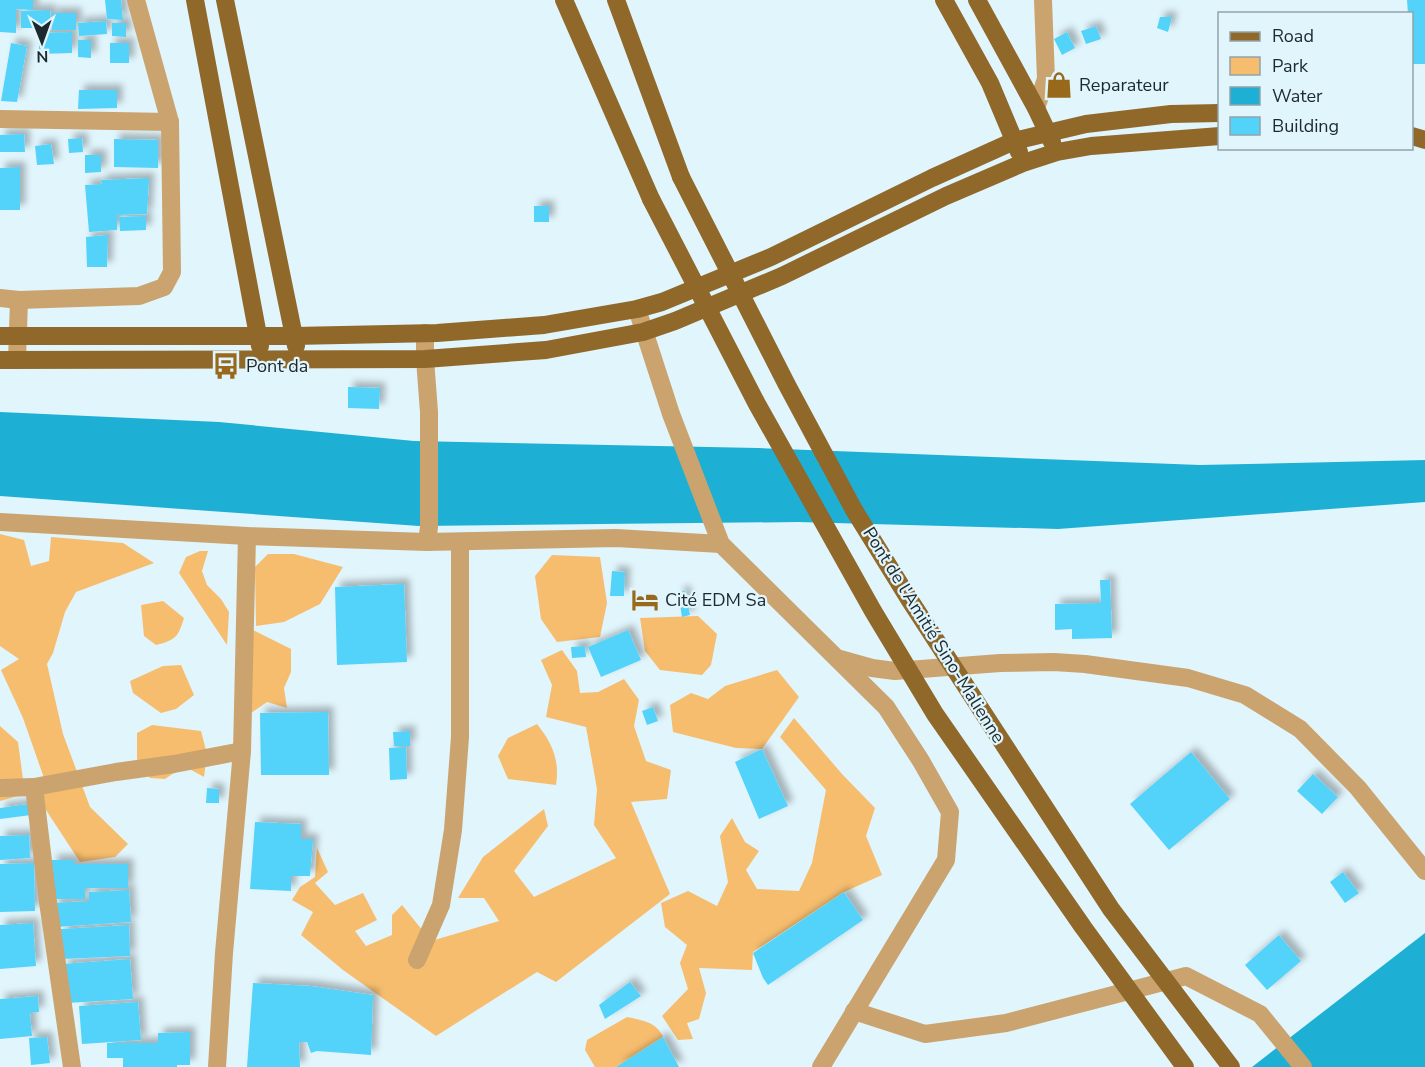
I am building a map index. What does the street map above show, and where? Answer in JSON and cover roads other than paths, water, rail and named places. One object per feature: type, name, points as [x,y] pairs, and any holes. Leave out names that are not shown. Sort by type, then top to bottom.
[{"type":"main road","points":[[195,0],[263,360]]},
{"type":"main road","points":[[225,0],[298,359]]},
{"type":"main road","name":"Pont de l'Amitié Sino-Malienne","points":[[564,0],[651,199],[757,404],[873,611],[935,714],[1083,927],[1185,1067]]},
{"type":"main road","name":"Pont de l'Amitié Sino-Malienne","points":[[616,0],[681,177],[803,416],[854,510],[909,599],[1111,909],[1231,1067]]},
{"type":"main road","points":[[944,0],[990,83],[1023,163]]},
{"type":"main road","points":[[977,0],[1036,108],[1057,152]]},
{"type":"main road","points":[[9,337],[425,333],[544,325],[637,309],[662,302],[771,257],[932,178],[1014,141],[1048,131],[1086,124],[1171,114],[1218,113]]},
{"type":"main road","points":[[8,360],[425,359],[546,350],[643,332],[721,303],[782,276],[946,196],[1023,163],[1057,152],[1103,145],[1218,136]]},
{"type":"street","points":[[0,298],[19,300],[139,296],[164,287],[172,272],[170,122],[136,0]]},
{"type":"street","points":[[1036,108],[1046,79],[1043,0]]},
{"type":"street","points":[[0,118],[170,122]]},
{"type":"street","points":[[8,360],[9,337],[19,300]]},
{"type":"street","points":[[637,309],[671,414],[718,536],[886,707],[950,812],[946,860],[821,1067]]},
{"type":"street","points":[[425,333],[429,412],[428,534]]},
{"type":"street","points":[[0,522],[247,536],[428,534],[460,542],[718,536]]},
{"type":"street","points":[[217,1067],[224,953],[242,751],[247,536]]},
{"type":"street","points":[[417,960],[441,905],[453,830],[460,737],[460,542]]},
{"type":"street","points":[[839,659],[872,668],[895,671],[1000,663],[1085,664],[1188,678],[1245,695],[1300,729],[1358,788],[1425,871]]},
{"type":"street","points":[[0,788],[34,787],[242,751]]},
{"type":"street","points":[[34,787],[72,1067]]},
{"type":"street","points":[[854,1011],[925,1034],[1006,1023],[1186,976],[1260,1014],[1303,1067]]},
{"type":"water","points":[[0,412],[219,422],[414,441],[758,448],[1200,465],[1425,460],[1425,502],[1058,529],[798,522],[419,526],[0,496]]},
{"type":"water","points":[[1425,933],[1425,1067],[1252,1067]]},
{"type":"place","name":"Reparateur","points":[[1059,85]]},
{"type":"place","name":"Pont da","points":[[226,366]]},
{"type":"place","name":"Cité EDM Sa","points":[[645,600]]}]
